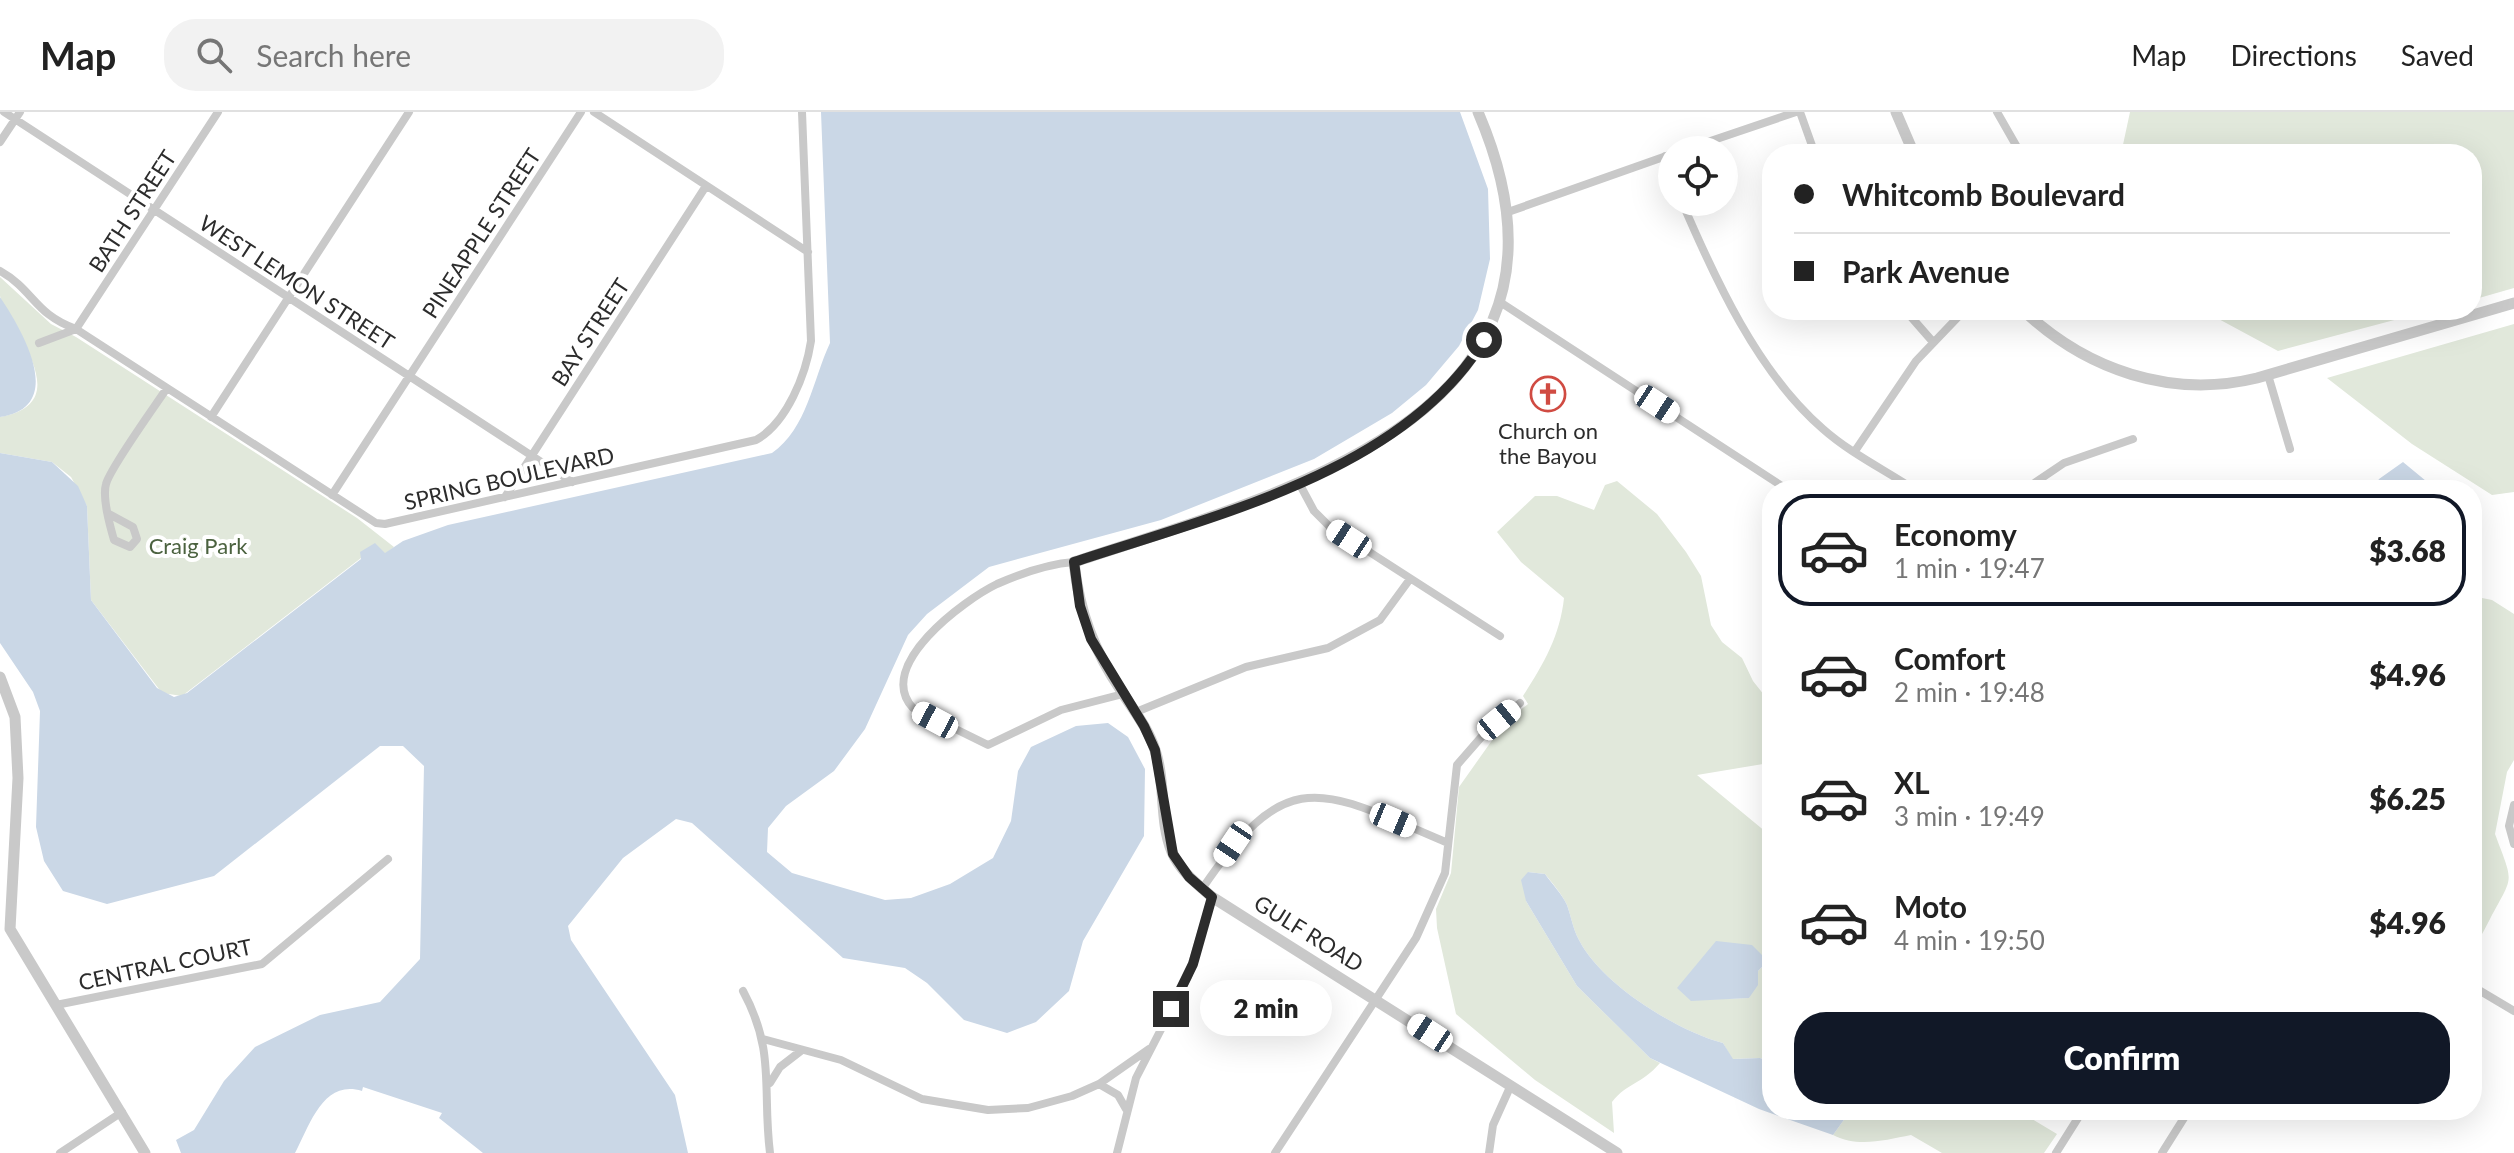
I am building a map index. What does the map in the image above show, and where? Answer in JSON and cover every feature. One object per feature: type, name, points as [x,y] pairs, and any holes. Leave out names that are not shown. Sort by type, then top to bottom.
[{"type":"street","name":"WEST LEMON STREET","points":[[4,112],[17,116],[154,210],[572,482]]},
{"type":"street","name":"BATH STREET","points":[[76,329],[218,112]]},
{"type":"street","points":[[211,417],[409,112]]},
{"type":"street","name":"PINEAPPLE STREET","points":[[332,495],[581,112]]},
{"type":"street","points":[[594,112],[808,252]]},
{"type":"street","name":"SPRING BOULEVARD","points":[[0,271],[18,283],[47,317],[76,329],[376,523],[385,524],[756,440],[769,432],[804,373],[809,353],[802,112]]},
{"type":"street","points":[[1123,694],[1061,710],[988,745],[909,705],[902,683],[909,661],[941,622],[996,585],[1043,567],[1074,562],[1245,505],[1299,483],[1385,437],[1442,396],[1472,360],[1500,302],[1508,265],[1508,212],[1478,112]]},
{"type":"street","points":[[1726,136],[1798,112],[1811,144]]},
{"type":"street","points":[[1896,112],[1910,144]]},
{"type":"street","points":[[1997,112],[2015,144]]},
{"type":"street","points":[[0,142],[17,116]]},
{"type":"street","points":[[1508,212],[1658,159]]},
{"type":"street","name":"BAY STREET","points":[[504,498],[706,186]]},
{"type":"street","points":[[1689,216],[1746,332],[1787,390],[1822,429],[1900,480]]},
{"type":"street","points":[[1500,302],[1773,480]]},
{"type":"street","points":[[2482,312],[2514,303]]},
{"type":"street","points":[[1914,320],[1933,342]]},
{"type":"street","points":[[1855,451],[1910,369],[1953,320]]},
{"type":"street","points":[[2036,320],[2076,351],[2140,377],[2179,384],[2215,385],[2268,375],[2456,320]]},
{"type":"street","points":[[39,343],[76,329]]},
{"type":"street","points":[[2268,375],[2290,449]]},
{"type":"street","points":[[109,514],[106,485],[167,388]]},
{"type":"street","points":[[2039,480],[2064,463],[2133,439]]},
{"type":"street","points":[[1299,483],[1326,524],[1500,636]]},
{"type":"street","name":"GULF ROAD","points":[[1074,562],[1084,621],[1136,712],[1159,765],[1173,854],[1202,889],[1617,1153]]},
{"type":"street","points":[[1136,712],[1246,667],[1328,648],[1380,620],[1410,579]]},
{"type":"street","points":[[0,677],[15,717],[18,778],[4,921],[145,1153]]},
{"type":"street","points":[[1275,1153],[1377,999],[1435,900],[1445,873],[1457,765],[1484,734],[1520,703]]},
{"type":"street","points":[[1202,889],[1233,844],[1261,817],[1302,797],[1316,796],[1361,805],[1448,843]]},
{"type":"street","points":[[2514,805],[2509,826],[2514,844]]},
{"type":"street","name":"CENTRAL COURT","points":[[56,1005],[262,964],[388,859]]},
{"type":"street","points":[[1117,1153],[1126,1109],[1149,1049],[1188,977],[1212,897]]},
{"type":"street","points":[[743,991],[763,1039],[769,1084],[766,1116],[770,1153]]},
{"type":"street","points":[[2482,992],[2514,1011]]},
{"type":"street","points":[[763,1039],[841,1060],[922,1099],[976,1110],[1040,1105],[1099,1084],[1149,1049]]},
{"type":"street","points":[[769,1084],[780,1067],[802,1050]]},
{"type":"street","points":[[1099,1084],[1114,1092],[1126,1109]]},
{"type":"street","points":[[1489,1153],[1493,1125],[1511,1085]]},
{"type":"street","points":[[60,1153],[122,1112]]},
{"type":"street","points":[[2056,1153],[2077,1120]]},
{"type":"street","points":[[2162,1153],[2183,1120]]},
{"type":"green space","points":[[2130,112],[2514,112],[2514,288],[2482,297],[2482,144],[2123,144]]},
{"type":"green space","name":"Craig Park","points":[[0,277],[51,324],[76,337],[357,518],[394,547],[385,554],[361,558],[182,696],[162,693],[91,600],[87,506],[71,477],[52,462],[0,453],[0,417],[23,409],[35,397],[37,381],[33,363],[0,296]]},
{"type":"green space","points":[[2221,320],[2394,320],[2278,351]]},
{"type":"green space","points":[[2514,324],[2514,492],[2492,495],[2482,489],[2482,480],[2468,480],[2412,444],[2327,378]]},
{"type":"green space","points":[[1617,481],[1657,514],[1701,576],[1711,625],[1722,642],[1742,658],[1762,692],[1762,764],[1697,775],[1762,829],[1762,964],[1691,1000],[1749,998],[1762,967],[1762,1059],[1732,1059],[1723,1043],[1663,1017],[1622,989],[1590,957],[1577,936],[1565,901],[1545,874],[1528,872],[1526,901],[1577,986],[1650,1058],[1660,1063],[1612,1102],[1614,1133],[1535,1080],[1456,1014],[1437,928],[1436,909],[1451,873],[1459,787],[1505,722],[1528,704],[1523,696],[1550,650],[1562,612],[1564,598],[1521,562],[1497,532],[1535,496],[1557,496],[1594,510],[1605,485]]},
{"type":"green space","points":[[2482,598],[2492,600],[2514,614],[2514,760],[2507,772],[2495,834],[2506,862],[2507,886],[2482,933]]},
{"type":"green space","points":[[1844,1120],[2034,1120],[2057,1134],[2044,1153],[1942,1153],[1911,1135],[1862,1142],[1833,1135]]},
{"type":"water","points":[[821,112],[1460,112],[1488,189],[1490,259],[1478,310],[1459,346],[1426,385],[1392,413],[1314,459],[1161,520],[989,567],[927,614],[908,635],[865,729],[834,771],[786,806],[768,828],[767,852],[792,873],[885,900],[911,898],[950,884],[993,858],[1011,821],[1018,771],[1031,747],[1076,726],[1108,723],[1128,737],[1145,769],[1144,836],[1083,941],[1069,991],[1036,1022],[1007,1033],[964,1020],[927,983],[905,968],[843,958],[692,823],[676,819],[623,858],[568,926],[571,940],[675,1095],[688,1153],[483,1153],[439,1118],[442,1113],[363,1087],[362,1091],[349,1089],[328,1098],[313,1118],[295,1153],[181,1153],[176,1140],[194,1130],[224,1081],[255,1047],[320,1015],[380,1002],[420,959],[424,766],[403,746],[380,746],[214,876],[107,904],[63,891],[44,861],[36,827],[40,711],[33,692],[0,643],[0,453],[52,462],[78,486],[87,506],[91,600],[157,688],[174,697],[187,693],[361,559],[360,552],[375,543],[385,553],[403,541],[448,525],[772,453],[784,443],[801,417],[830,343]]},
{"type":"water","points":[[0,297],[28,347],[36,383],[32,399],[20,410],[0,417]]},
{"type":"water","points":[[2403,462],[2425,480],[2378,480]]},
{"type":"water","points":[[1528,872],[1545,874],[1565,901],[1577,936],[1590,957],[1604,973],[1642,1004],[1684,1028],[1723,1043],[1733,1059],[1762,1059],[1762,1110],[1650,1058],[1577,986],[1526,901],[1521,880]]},
{"type":"water","points":[[1716,941],[1752,945],[1762,955],[1758,985],[1749,998],[1691,1001],[1677,988]]},
{"type":"water","points":[[1790,1120],[1844,1120],[1833,1135]]},
{"type":"place","name":"Church on the Bayou","points":[[1548,394]]},
{"type":"route","points":[[1171,1009],[1193,964],[1212,897],[1189,877],[1173,854],[1166,828],[1155,750],[1150,736],[1091,639],[1080,606],[1074,562],[1245,505],[1336,465],[1405,424],[1438,399],[1464,371],[1484,340]]}]
